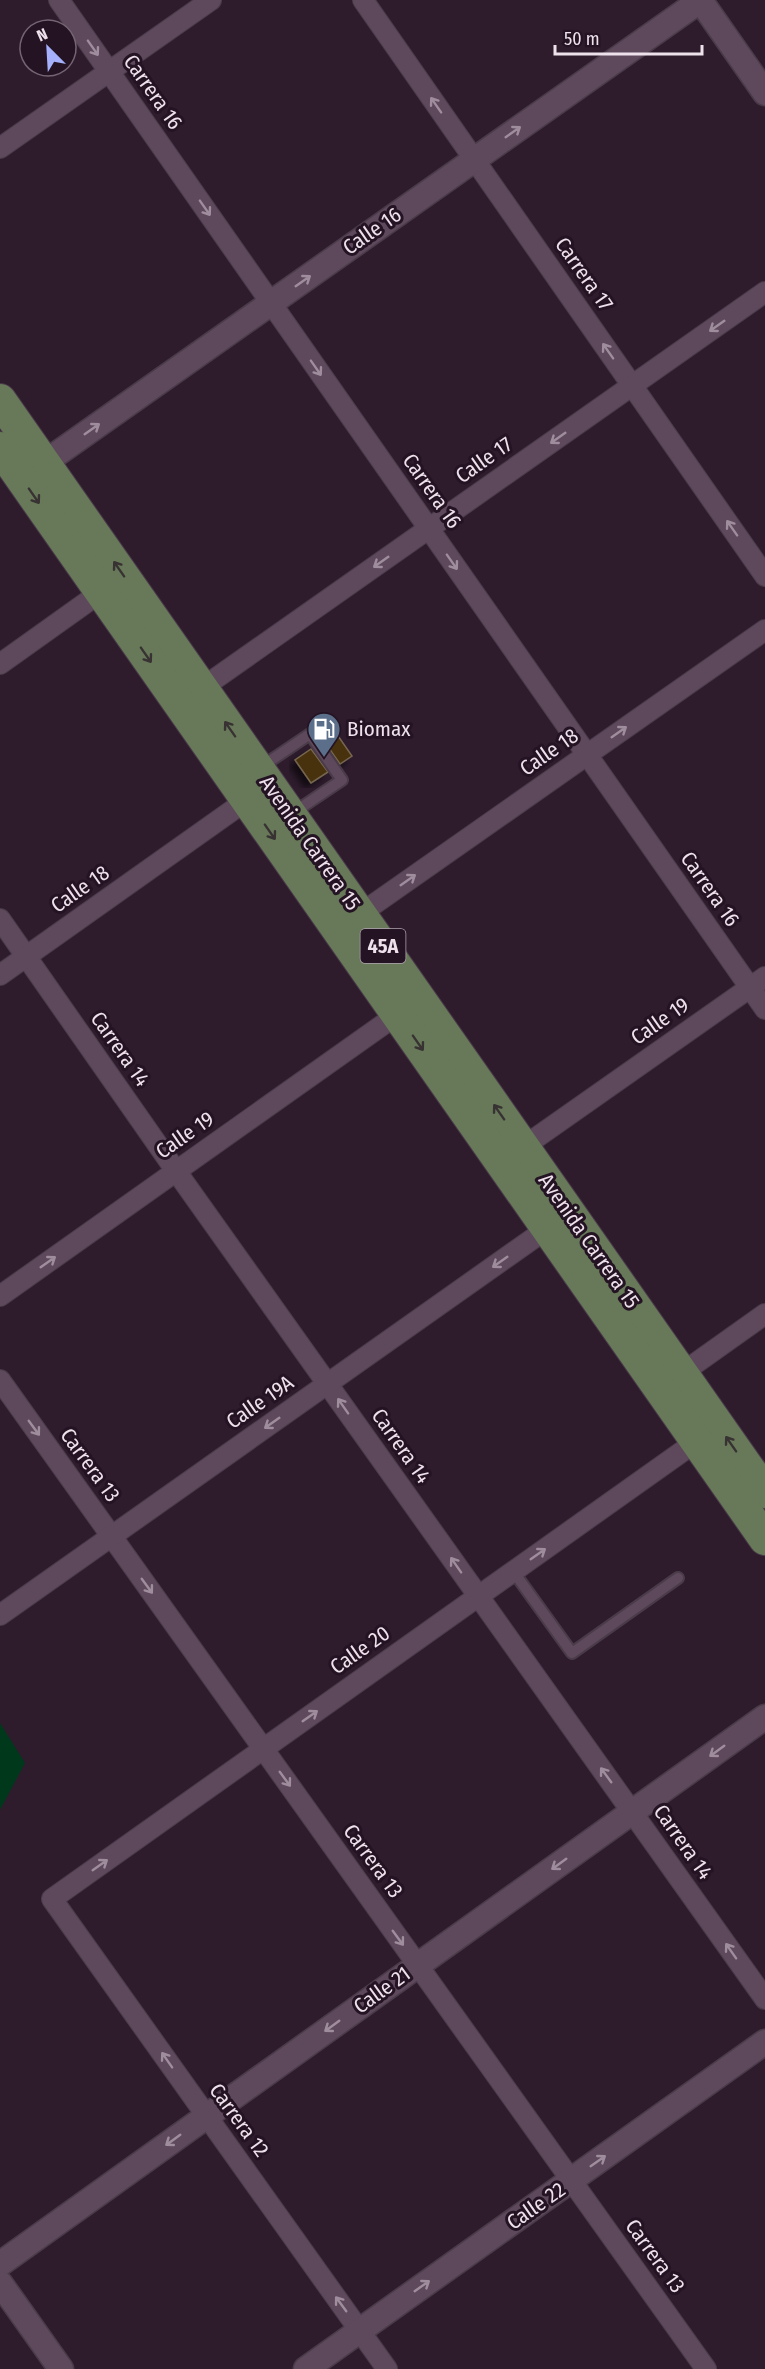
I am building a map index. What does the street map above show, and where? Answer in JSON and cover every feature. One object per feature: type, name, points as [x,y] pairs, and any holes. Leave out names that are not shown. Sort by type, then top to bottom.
[{"type":"main road","name":"Avenida Carrera 15","points":[[0,400],[765,1492]]},
{"type":"main road","name":"Avenida Carrera 15","points":[[0,448],[765,1539]]},
{"type":"street","name":"Carrera 16","points":[[59,0],[587,755],[758,982],[765,1009]]},
{"type":"street","points":[[0,148],[211,0]]},
{"type":"street","name":"Carrera 17","points":[[363,0],[765,576]]},
{"type":"street","points":[[700,0],[765,93]]},
{"type":"street","name":"Calle 16","points":[[44,463],[700,0]]},
{"type":"street","name":"Calle 17","points":[[202,688],[765,292]]},
{"type":"street","points":[[0,664],[101,592]]},
{"type":"street","name":"Calle 18","points":[[360,914],[765,630]]},
{"type":"street","name":"Calle 18","points":[[0,975],[247,800]]},
{"type":"street","name":"Carrera 14","points":[[0,919],[176,1171],[765,1999]]},
{"type":"street","name":"Calle 19","points":[[523,1147],[758,982]]},
{"type":"street","name":"Calle 19","points":[[0,1296],[398,1014]]},
{"type":"street","name":"Calle 19A","points":[[0,1615],[548,1228]]},
{"type":"street","points":[[682,1373],[765,1314]]},
{"type":"street","name":"Carrera 13","points":[[0,1380],[706,2369]]},
{"type":"street","name":"Calle 20","points":[[52,1899],[697,1441]]},
{"type":"street","name":"Calle 21","points":[[0,2264],[765,1717]]},
{"type":"street","name":"Carrera 12","points":[[52,1899],[387,2369]]},
{"type":"street","name":"Calle 22","points":[[306,2369],[765,2042]]},
{"type":"street","points":[[0,2283],[61,2369]]},
{"type":"lane","points":[[259,769],[310,734],[342,780],[291,815]]},
{"type":"lane","points":[[513,1571],[572,1653],[678,1578]]},
{"type":"green space","points":[[0,1723],[25,1763],[0,1810]]},
{"type":"building","points":[[336,733],[352,756],[340,764],[324,741]]},
{"type":"building","points":[[311,749],[328,772],[311,783],[295,760]]},
{"type":"place","name":"Biomax","points":[[324,758]]}]
